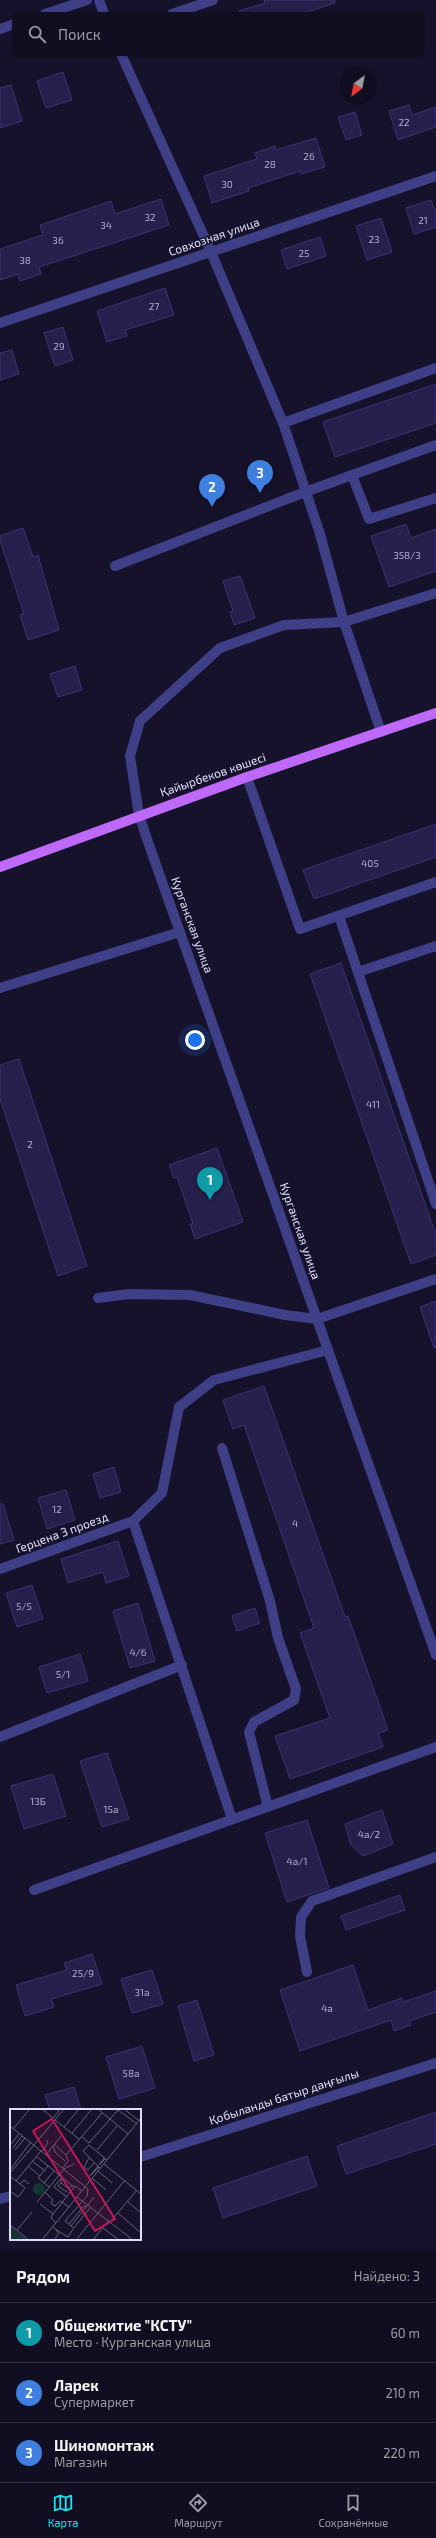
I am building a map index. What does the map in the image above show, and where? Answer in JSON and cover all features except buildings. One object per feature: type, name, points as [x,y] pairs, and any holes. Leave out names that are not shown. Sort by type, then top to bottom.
[{"type":"main road","name":"Қайырбеков көшесі","points":[[0,867],[139,815],[436,713]]},
{"type":"street","points":[[51,12],[87,0]]},
{"type":"street","points":[[99,0],[103,12]]},
{"type":"street","points":[[178,12],[213,0]]},
{"type":"street","points":[[0,29],[12,25]]},
{"type":"street","points":[[122,56],[211,252],[283,423],[344,622],[381,732]]},
{"type":"street","name":"Совхозная улица","points":[[0,323],[436,176]]},
{"type":"street","points":[[283,423],[436,368]]},
{"type":"street","points":[[115,566],[305,492],[436,445]]},
{"type":"street","points":[[352,475],[369,519],[436,498]]},
{"type":"street","name":"Курганская улица","points":[[436,593],[344,622],[284,625],[220,648],[140,720],[130,756],[139,815],[436,1655]]},
{"type":"street","points":[[247,777],[300,929],[436,882]]},
{"type":"street","points":[[338,916],[436,1202]]},
{"type":"street","points":[[0,988],[180,932]]},
{"type":"street","points":[[358,972],[436,946]]},
{"type":"street","points":[[98,1298],[129,1294],[190,1295],[285,1315],[317,1319],[436,1279]]},
{"type":"street","points":[[232,1819],[134,1521],[162,1494],[179,1407],[214,1380],[328,1350]]},
{"type":"street","points":[[222,1448],[270,1601],[278,1638],[296,1689],[294,1700],[254,1722],[249,1732],[268,1807]]},
{"type":"street","name":"Герцена 3 проезд","points":[[0,1569],[134,1521]]},
{"type":"street","points":[[0,1737],[182,1665]]},
{"type":"street","points":[[34,1890],[436,1747]]},
{"type":"street","points":[[307,1972],[300,1936],[301,1917],[312,1901],[436,1857]]},
{"type":"street","name":"Қобыланды батыр даңғылы","points":[[141,2157],[436,2062]]},
{"type":"street","points":[[0,2199],[10,2196]]},
{"type":"place","name":"Шиномонтаж","points":[[260,493]]},
{"type":"place","name":"Ларек","points":[[212,507]]},
{"type":"place","name":"Общежитие \"КСТУ\"","points":[[210,1200]]}]
